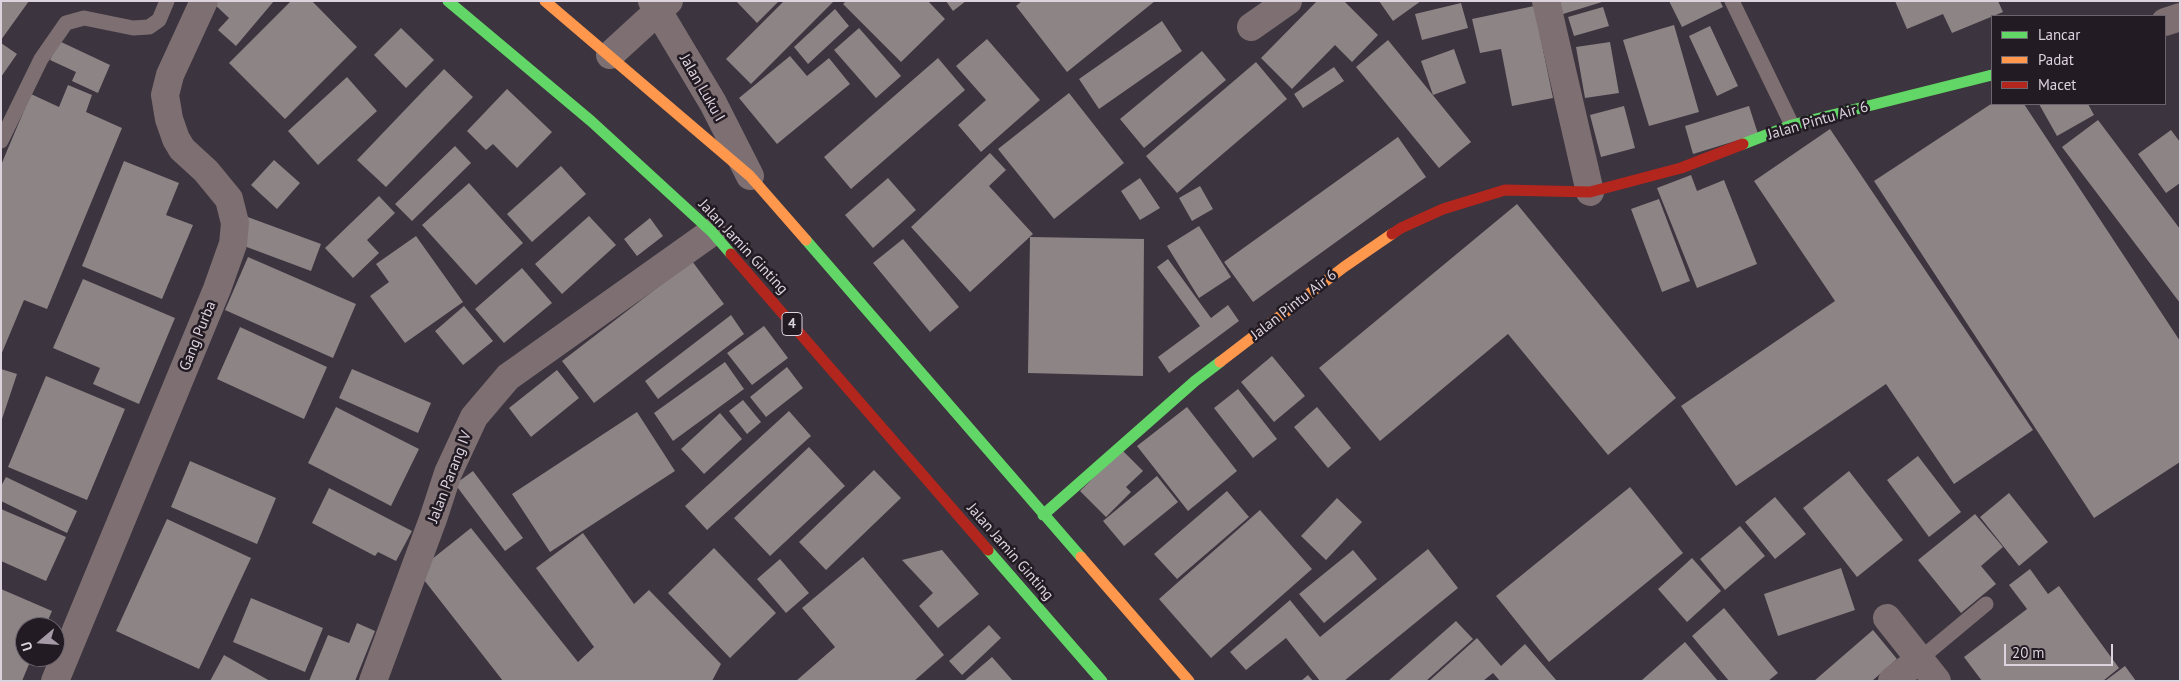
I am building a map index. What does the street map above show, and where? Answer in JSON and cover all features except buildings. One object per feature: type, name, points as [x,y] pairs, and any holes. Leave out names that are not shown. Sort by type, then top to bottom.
[{"type":"main road","name":"Jalan Jamin Ginting","points":[[448,1],[591,120],[712,232],[1102,681]]},
{"type":"main road","points":[[545,1],[750,176],[1189,681]]},
{"type":"main road","name":"Jalan Pintu Air 6","points":[[1043,515],[1195,381],[1344,267],[1401,228],[1443,209],[1505,190],[1590,192],[1681,168],[1792,125],[1991,76]]},
{"type":"street","name":"Gang Purba","points":[[55,681],[217,289],[233,244],[235,223],[229,199],[206,171],[182,149],[169,119],[165,95],[170,75],[204,1]]},
{"type":"street","points":[[1252,27],[1288,1]]},
{"type":"street","points":[[1546,1],[1590,192]]},
{"type":"street","points":[[610,55],[659,5]]},
{"type":"street","name":"Jalan Luku I","points":[[659,5],[713,103],[750,176]]},
{"type":"street","points":[[2166,22],[2180,17]]},
{"type":"street","name":"Jalan Parang IV","points":[[373,681],[448,473],[474,417],[508,378],[712,232]]},
{"type":"street","points":[[1887,618],[1937,681]]},
{"type":"street","points":[[1892,681],[1920,659]]},
{"type":"lane","points":[[1,141],[41,60],[66,23],[84,18],[133,28],[149,28],[160,20],[167,1]]},
{"type":"lane","points":[[1732,1],[1792,125]]},
{"type":"lane","points":[[1920,659],[1986,604]]},
{"type":"traffic: fast","points":[[448,1],[591,121],[712,232],[731,254]]},
{"type":"traffic: fast","points":[[1743,144],[1792,125],[1991,75]]},
{"type":"traffic: fast","points":[[806,240],[1081,557]]},
{"type":"traffic: fast","points":[[1043,515],[1195,381],[1220,362]]},
{"type":"traffic: fast","points":[[988,550],[1102,681]]},
{"type":"traffic: slow","points":[[545,1],[750,176],[806,240]]},
{"type":"traffic: slow","points":[[1220,362],[1344,267],[1392,234]]},
{"type":"traffic: slow","points":[[1081,557],[1189,681]]},
{"type":"traffic: jam","points":[[1392,234],[1443,209],[1505,190],[1590,192],[1681,168],[1743,144]]},
{"type":"traffic: jam","points":[[731,254],[988,550]]}]
